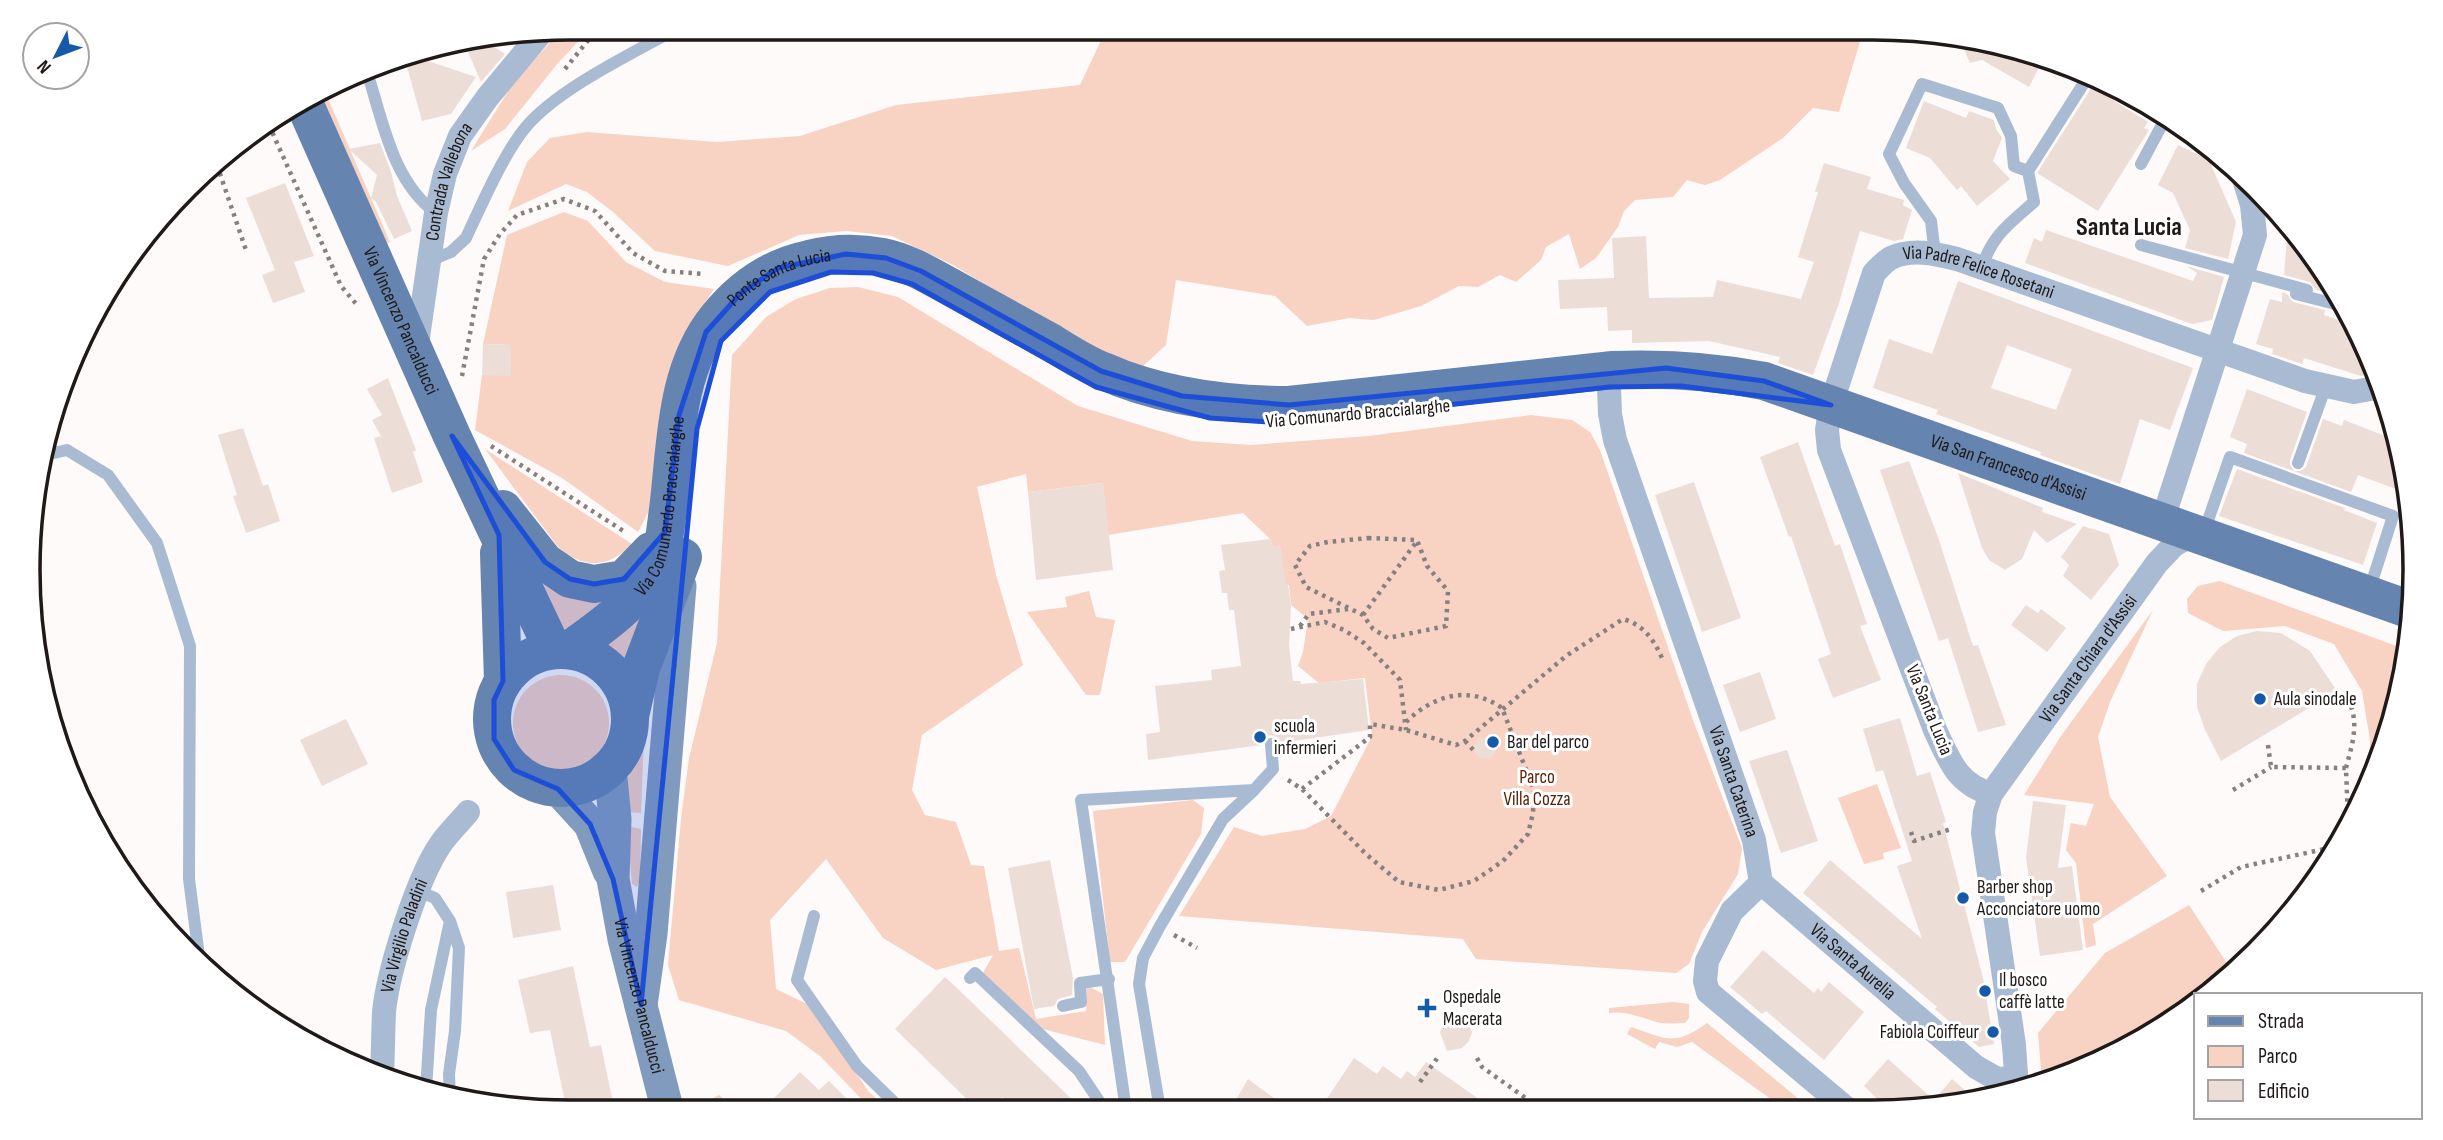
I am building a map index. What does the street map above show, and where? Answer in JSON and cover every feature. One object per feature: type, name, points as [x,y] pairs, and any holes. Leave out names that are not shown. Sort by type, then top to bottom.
[{"type":"main road","name":"Via Vincenzo Pancalducci","points":[[307,110],[416,355],[469,439],[499,536],[561,650]]},
{"type":"main road","name":"Ponte Santa Lucia","points":[[713,337],[724,309],[758,280],[778,268],[827,255],[871,264]]},
{"type":"main road","name":"Via Comunardo Braccialarghe","points":[[871,264],[886,257],[921,271],[1101,371],[1148,388],[1182,396],[1248,405],[1289,405],[1603,380],[1736,389],[1831,405]]},
{"type":"main road","name":"Via Comunardo Braccialarghe","points":[[561,650],[637,595],[655,570],[660,544],[697,429],[713,337]]},
{"type":"main road","name":"Via San Francesco d'Assisi","points":[[1603,380],[1666,368],[1764,381],[2402,607]]},
{"type":"main road","points":[[469,439],[512,522],[545,562],[570,579],[594,584],[624,579],[660,544]]},
{"type":"main road","name":"Via Vincenzo Pancalducci","points":[[499,536],[503,681],[494,700],[494,738],[502,756],[514,771],[529,781],[558,789],[590,824],[613,879]]},
{"type":"main road","points":[[558,789],[595,780],[610,768],[622,753],[629,735],[630,716],[641,668],[662,607],[660,544]]},
{"type":"main road","points":[[641,1005],[651,934],[660,544]]},
{"type":"main road","points":[[503,681],[516,666],[533,656],[561,650],[588,655],[618,680],[627,697],[630,716]]},
{"type":"main road","name":"Via Vincenzo Pancalducci","points":[[610,768],[615,819],[613,879],[624,939],[665,1100]]},
{"type":"street","name":"Contrada Vallebona","points":[[416,355],[436,213],[445,174],[460,136],[487,98],[534,41]]},
{"type":"street","points":[[2186,531],[2217,351],[2255,234],[2249,197]]},
{"type":"street","name":"Via Padre Felice Rosetani","points":[[1831,405],[1874,273],[1889,258],[1913,253],[1935,254],[1982,268],[2305,381],[2354,392],[2371,389]]},
{"type":"street","name":"Via Santa Caterina","points":[[1603,380],[1615,440],[1754,840],[1761,883]]},
{"type":"street","name":"Via Santa Lucia","points":[[1831,405],[1827,430],[1829,450],[1837,476],[1934,730],[1953,768],[1966,783],[1991,794]]},
{"type":"street","name":"Via Santa Chiara d'Assisi","points":[[1991,794],[2157,563],[2186,531]]},
{"type":"street","points":[[1991,794],[1985,812],[1983,833],[2014,1045],[2016,1080]]},
{"type":"street","name":"Via Virgilio Paladini","points":[[382,1065],[384,1010],[418,891],[439,846],[468,812]]},
{"type":"street","points":[[1761,883],[1732,911],[1707,961],[1704,981],[1708,992],[1836,1100]]},
{"type":"street","name":"Via Santa Aurelia","points":[[1761,883],[1976,1067],[1997,1079],[2011,1082]]},
{"type":"lane","points":[[429,261],[451,251],[466,238],[524,129],[552,102],[657,40]]},
{"type":"lane","points":[[370,80],[404,179],[423,203],[436,213]]},
{"type":"lane","points":[[1982,268],[1987,249],[2004,228],[2034,202],[2028,171],[2083,84]]},
{"type":"lane","points":[[1935,254],[1931,221],[1903,183],[1889,154],[1922,85],[1998,107],[2011,136],[2014,166],[2028,171]]},
{"type":"lane","points":[[2141,164],[2161,126]]},
{"type":"lane","points":[[2141,246],[2330,303]]},
{"type":"lane","points":[[2241,278],[2307,290]]},
{"type":"lane","points":[[2298,463],[2326,386]]},
{"type":"lane","points":[[53,453],[68,450],[108,475],[157,543],[190,646],[190,879],[198,948]]},
{"type":"lane","points":[[2186,531],[2230,457],[2393,516],[2368,595]]},
{"type":"lane","points":[[1158,1100],[1139,984],[1143,958],[1223,819],[1273,769],[1271,744]]},
{"type":"lane","points":[[1125,1100],[1081,800],[1254,790]]},
{"type":"lane","points":[[418,891],[435,898],[450,921],[459,948],[450,1086]]},
{"type":"lane","points":[[814,916],[797,980],[857,1066],[893,1100]]},
{"type":"lane","points":[[426,1080],[430,1010],[450,921]]},
{"type":"lane","points":[[970,978],[975,973],[1079,1071],[1098,1100]]},
{"type":"lane","points":[[1063,1006],[1080,1002],[1080,983],[1109,979]]},
{"type":"path","points":[[272,133],[341,286],[359,307]]},
{"type":"path","points":[[220,173],[247,253]]},
{"type":"path","points":[[461,385],[484,259],[500,234],[517,215],[564,199],[595,211],[633,253],[664,271],[705,274]]},
{"type":"path","points":[[469,439],[660,544]]},
{"type":"path","points":[[1368,538],[1417,540],[1427,566],[1448,591],[1446,626],[1388,638],[1373,629],[1363,615],[1306,587],[1295,565],[1310,547],[1328,542],[1368,538]]},
{"type":"path","points":[[1363,615],[1417,540]]},
{"type":"path","points":[[1299,627],[1309,614],[1349,609]]},
{"type":"path","points":[[1302,789],[1370,737],[1370,724],[1406,730],[1456,744],[1465,741],[1566,656],[1623,619],[1637,623],[1654,640],[1665,664]]},
{"type":"path","points":[[1290,629],[1325,622],[1364,643],[1400,680],[1406,730]]},
{"type":"path","points":[[1273,769],[1302,789],[1366,854],[1399,882],[1439,890],[1474,881],[1503,861],[1528,834],[1533,813],[1534,790],[1502,708],[1492,701],[1474,696],[1442,697],[1421,707],[1405,723]]},
{"type":"path","points":[[2347,805],[2346,768],[2354,734],[2354,711],[2348,700]]},
{"type":"path","points":[[1465,741],[1476,753]]},
{"type":"path","points":[[2268,745],[2270,767]]},
{"type":"path","points":[[2232,790],[2270,767],[2346,768]]},
{"type":"path","points":[[1911,832],[1914,841],[1951,829]]},
{"type":"path","points":[[2201,891],[2241,867],[2323,849]]},
{"type":"path","points":[[1420,1082],[1438,1057]]},
{"type":"path","points":[[1477,1058],[1482,1067],[1528,1100]]},
{"type":"highlighted area","points":[[846,254],[886,258],[921,271],[1101,371],[1182,396],[1289,405],[1666,368],[1764,381],[1831,405],[1681,386],[1609,387],[1285,423],[1210,418],[1096,387],[912,284],[873,273],[831,272],[770,292],[721,341],[697,429],[641,1005],[613,879],[590,824],[558,789],[514,770],[494,739],[494,700],[503,681],[499,535],[452,436],[545,562],[570,579],[594,584],[624,579],[665,532],[679,415],[706,332],[741,293],[778,268]]},
{"type":"green space","points":[[580,40],[505,129],[471,151],[515,80],[552,41]]},
{"type":"green space","points":[[1101,40],[1860,40],[1839,112],[1813,108],[1783,138],[1720,180],[1705,185],[1687,180],[1673,197],[1635,200],[1624,211],[1618,227],[1596,258],[1580,269],[1569,234],[1546,247],[1541,260],[1516,282],[1500,275],[1478,287],[1459,286],[1421,306],[1374,320],[1349,318],[1307,326],[1275,296],[1176,280],[1166,345],[1143,366],[1084,344],[953,265],[892,236],[846,231],[799,235],[728,266],[655,251],[587,192],[566,184],[508,211],[527,162],[550,138],[587,132],[717,142],[800,136],[896,105],[1080,85]]},
{"type":"green space","points":[[328,99],[390,242],[382,245],[322,102]]},
{"type":"green space","points":[[564,212],[588,221],[626,262],[665,282],[714,289],[681,340],[668,377],[650,509],[638,532],[562,478],[475,430],[482,375],[511,375],[511,345],[483,344],[507,235]]},
{"type":"green space","name":"Parco Villa Cozza","points":[[858,287],[898,297],[1078,406],[1192,441],[1251,445],[1368,436],[1531,415],[1572,420],[1590,432],[1600,450],[1694,723],[1742,848],[1738,874],[1702,932],[1689,964],[1676,973],[1476,959],[1463,939],[1179,916],[1234,827],[1262,836],[1305,829],[1331,816],[1372,736],[1365,678],[1319,683],[1298,666],[1308,619],[1291,605],[1289,585],[1284,585],[1280,546],[1273,546],[1270,539],[1243,513],[1108,535],[1103,483],[1028,492],[1026,474],[977,487],[996,575],[1023,665],[922,735],[912,790],[925,815],[956,822],[971,865],[984,866],[999,951],[1019,948],[1036,1019],[1086,1011],[1087,985],[1103,994],[1105,1045],[1039,1028],[979,980],[993,955],[936,970],[883,938],[826,859],[770,920],[776,989],[811,1006],[869,1092],[878,1100],[862,1100],[820,1056],[786,1031],[679,1000],[668,965],[689,758],[717,643],[732,355],[766,317],[796,299],[830,288]]},
{"type":"green space","points":[[485,449],[632,544],[605,562],[586,562],[567,554],[558,547]]},
{"type":"green space","points":[[530,569],[617,589],[571,636],[558,625]]},
{"type":"green space","points":[[2220,581],[2397,646],[2385,707],[2369,754],[2370,740],[2362,691],[2334,644],[2285,626],[2223,631],[2188,613],[2187,599],[2198,586]]},
{"type":"green space","points":[[1089,591],[1096,617],[1115,620],[1100,695],[1086,695],[1027,612],[1067,607],[1065,597]]},
{"type":"green space","points":[[645,598],[626,674],[599,648]]},
{"type":"green space","points":[[2153,610],[2110,702],[2098,737],[2110,797],[2167,876],[2093,924],[2096,945],[2086,948],[2076,863],[2066,850],[2071,823],[2086,826],[2094,804],[2024,795],[2061,736]]},
{"type":"green space","points":[[561,675],[579,678],[595,689],[606,705],[609,723],[606,741],[595,757],[579,768],[561,771],[543,768],[527,757],[516,741],[513,723],[516,705],[527,689],[543,678]]},
{"type":"green space","points":[[644,735],[641,813],[625,812],[626,781],[639,756]]},
{"type":"green space","points":[[1877,784],[1901,848],[1883,853],[1884,859],[1864,864],[1838,798]]},
{"type":"green space","points":[[1193,800],[1204,808],[1201,834],[1125,962],[1110,962],[1093,811]]},
{"type":"green space","points":[[627,826],[641,829],[640,881],[637,887],[632,884]]},
{"type":"green space","points":[[2189,905],[2227,963],[2195,990],[2138,1029],[2041,1073],[2038,1033],[2105,953]]},
{"type":"green space","points":[[1673,1002],[1689,1004],[1689,1018],[1685,1023],[1661,1023],[1629,1014],[1609,1013],[1609,1008]]},
{"type":"green space","points":[[1707,1023],[1800,1100],[1772,1100],[1692,1042],[1677,1047],[1659,1042],[1655,1049],[1627,1034],[1631,1027],[1670,1038],[1678,1038]]},
{"type":"green space","points":[[719,1095],[725,1100],[710,1100]]},
{"type":"building","points":[[493,46],[505,54],[481,82],[467,50]]},
{"type":"building","points":[[1963,48],[2039,67],[2029,87],[1982,60],[1970,63]]},
{"type":"building","points":[[426,60],[476,77],[451,114],[422,121],[407,66]]},
{"type":"building","points":[[2091,88],[2148,122],[2144,128],[2149,130],[2098,211],[2037,173]]},
{"type":"building","points":[[1924,101],[1966,118],[1969,111],[1994,120],[2002,138],[1993,161],[2010,179],[1977,206],[1961,186],[1957,190],[1930,158],[1906,148]]},
{"type":"building","points":[[380,143],[397,196],[412,231],[394,239],[376,202],[371,198],[377,175],[349,149]]},
{"type":"building","points":[[2178,145],[2210,162],[2236,222],[2228,259],[2185,248],[2190,230],[2173,193],[2158,185]]},
{"type":"building","points":[[1824,163],[1871,177],[1867,189],[1904,200],[1903,205],[1912,210],[1903,239],[1894,241],[1860,231],[1838,306],[1813,375],[1778,363],[1780,357],[1709,341],[1632,343],[1632,330],[1608,331],[1607,307],[1560,309],[1558,280],[1614,278],[1612,238],[1646,236],[1649,298],[1713,297],[1717,280],[1801,299],[1814,262],[1798,257]]},
{"type":"building","points":[[285,183],[314,256],[294,262],[305,292],[273,303],[262,275],[275,270],[246,198]]},
{"type":"building","points":[[2046,230],[2193,281],[2197,273],[2186,266],[2224,277],[2212,320],[2192,324],[2025,263],[2034,238],[2042,242]]},
{"type":"building","points":[[2287,240],[2323,292],[2316,290],[2310,282],[2284,275]]},
{"type":"building","points":[[1958,281],[2193,368],[2170,430],[2140,419],[2120,484],[1936,414],[1938,410],[1873,388],[1889,339],[1932,354]],"holes":[[[2007,345],[2072,369],[2056,410],[1991,388]]]},
{"type":"building","points":[[2282,292],[2293,302],[2325,310],[2324,315],[2340,321],[2365,375],[2304,358],[2302,364],[2272,354],[2273,349],[2256,344],[2270,299],[2282,302]]},
{"type":"building","points":[[483,344],[511,345],[511,376],[482,375]]},
{"type":"building","points":[[388,378],[416,450],[413,452],[423,482],[392,493],[374,438],[381,436],[372,420],[382,415],[367,389]]},
{"type":"building","points":[[2247,389],[2307,412],[2290,460],[2294,471],[2306,467],[2323,419],[2342,426],[2344,420],[2386,436],[2396,489],[2358,475],[2351,492],[2244,453],[2247,444],[2230,437]]},
{"type":"building","points":[[243,428],[263,486],[268,484],[280,521],[246,533],[233,496],[237,495],[218,435]]},
{"type":"building","points":[[1798,442],[1835,546],[1840,544],[1867,624],[1860,626],[1881,680],[1833,698],[1818,659],[1831,654],[1791,536],[1789,537],[1760,457]]},
{"type":"building","points":[[1909,461],[1939,540],[1973,646],[1978,645],[2006,725],[1978,732],[1948,638],[1939,641],[1880,470]]},
{"type":"building","points":[[2237,469],[2345,508],[2344,510],[2377,523],[2363,565],[2219,516]]},
{"type":"building","points":[[1958,473],[2043,508],[2042,512],[2077,524],[2047,543],[2034,530],[2022,559],[2005,570],[1989,560],[1982,548]]},
{"type":"building","points":[[1694,482],[1741,618],[1702,632],[1655,495]]},
{"type":"building","points":[[1103,483],[1113,570],[1036,580],[1028,492]]},
{"type":"building","points":[[2083,526],[2109,534],[2119,565],[2091,600],[2063,576],[2069,565],[2061,557]]},
{"type":"building","points":[[1270,539],[1273,546],[1280,545],[1286,585],[1288,584],[1291,605],[1289,645],[1293,681],[1300,681],[1301,684],[1363,679],[1369,730],[1280,743],[1275,736],[1270,735],[1263,740],[1262,745],[1148,760],[1146,734],[1160,732],[1155,686],[1212,680],[1211,670],[1241,666],[1234,610],[1229,610],[1227,593],[1222,593],[1219,571],[1225,570],[1221,545]]},
{"type":"building","points":[[2026,605],[2038,613],[2041,609],[2066,628],[2047,652],[2011,625]]},
{"type":"building","name":"Aula sinodale","points":[[2257,631],[2281,633],[2310,651],[2337,691],[2221,761],[2197,707],[2197,684],[2206,664],[2220,647],[2237,636]]},
{"type":"building","points":[[1760,672],[1776,719],[1740,732],[1723,685]]},
{"type":"building","points":[[1900,718],[1917,776],[1930,772],[1946,822],[1943,823],[1983,978],[1994,1044],[1979,1047],[1935,1009],[1937,1007],[1803,893],[1830,860],[1922,939],[1897,866],[1912,861],[1883,770],[1876,772],[1863,729]]},
{"type":"building","points":[[346,719],[368,764],[322,786],[300,740]]},
{"type":"building","points":[[1485,737],[1495,744],[1496,748],[1489,758],[1485,759],[1475,752],[1474,748],[1481,738]]},
{"type":"building","points":[[1787,750],[1818,841],[1781,853],[1749,761]]},
{"type":"building","points":[[2033,801],[2066,805],[2058,868],[2072,866],[2083,950],[2040,956],[2026,858]]},
{"type":"building","points":[[1050,860],[1073,978],[1072,995],[1058,999],[1054,1006],[1034,1009],[1008,868]]},
{"type":"building","points":[[553,885],[561,930],[513,938],[506,892]]},
{"type":"building","points":[[1763,950],[1814,993],[1818,988],[1821,992],[1829,982],[1864,1012],[1824,1060],[1766,1011],[1762,1014],[1730,987]]},
{"type":"building","points":[[573,966],[590,1047],[601,1045],[612,1100],[564,1100],[550,1030],[530,1033],[518,980]]},
{"type":"building","points":[[945,977],[1073,1100],[1005,1100],[1002,1097],[999,1100],[968,1100],[895,1029]]},
{"type":"building","points":[[1451,1018],[1460,1018],[1468,1023],[1472,1032],[1469,1041],[1462,1048],[1447,1051],[1440,1032],[1443,1024]]},
{"type":"building","points":[[1354,1058],[1377,1074],[1383,1066],[1401,1079],[1407,1071],[1415,1077],[1426,1062],[1480,1100],[1326,1100]]},
{"type":"building","points":[[1888,1059],[1930,1096],[1878,1100],[1864,1086]]},
{"type":"building","points":[[800,1072],[819,1090],[829,1081],[848,1100],[772,1100]]},
{"type":"building","points":[[1248,1079],[1276,1100],[1236,1100]]},
{"type":"building","points":[[1952,1079],[1966,1091],[1938,1095]]},
{"type":"place","name":"Aula sinodale","points":[[2260,699]]},
{"type":"place","name":"scuola infermieri","points":[[1260,737]]},
{"type":"place","name":"Bar del parco","points":[[1493,742]]},
{"type":"place","name":"Barber shop Acconciatore uomo","points":[[1963,898]]},
{"type":"place","name":"Il bosco caffè latte","points":[[1985,991]]},
{"type":"place","name":"Ospedale Macerata","points":[[1427,1008]]},
{"type":"place","name":"Fabiola Coiffeur","points":[[1993,1032]]},
{"type":"district","name":"Santa Lucia","points":[[2129,227]]}]
